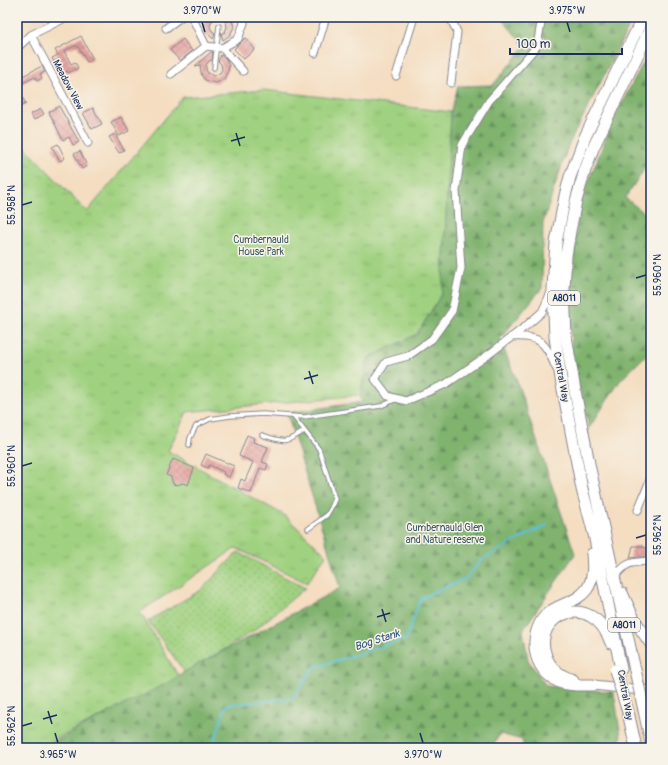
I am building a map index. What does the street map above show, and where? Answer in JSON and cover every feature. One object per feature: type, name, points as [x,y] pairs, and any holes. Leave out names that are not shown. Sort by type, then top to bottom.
[{"type":"main road","name":"Central Way","points":[[636,748],[618,670],[594,534],[582,489],[561,379],[555,337],[552,288],[556,243],[570,177],[585,137],[643,17]]},
{"type":"main road","name":"Central Way","points":[[651,27],[589,158],[573,212],[564,274],[565,320],[570,367],[585,447],[651,743]]},
{"type":"main road","points":[[582,489],[592,559],[591,580],[582,596],[572,602],[556,608],[547,614],[536,631],[534,644],[540,664],[554,679],[571,685],[592,685]]},
{"type":"main road","points":[[614,580],[635,621],[651,644]]},
{"type":"main road","points":[[592,685],[566,677],[555,670],[548,661],[543,648],[543,638],[548,626],[556,619],[565,614],[576,612],[587,614],[595,619],[606,632],[618,670]]},
{"type":"street","points":[[17,48],[31,35],[67,17]]},
{"type":"street","points":[[166,28],[181,17]]},
{"type":"street","points":[[192,17],[206,46]]},
{"type":"street","points":[[171,74],[206,46],[220,47],[238,39],[244,23],[243,17]]},
{"type":"street","points":[[315,53],[326,17]]},
{"type":"street","points":[[396,76],[414,17]]},
{"type":"street","points":[[450,17],[457,32],[451,83]]},
{"type":"street","points":[[542,17],[537,46],[489,101],[462,145],[456,191],[461,268],[452,311],[432,339],[408,356],[386,362],[376,379],[388,396],[406,401],[446,384],[488,355],[542,312],[552,288]]},
{"type":"street","name":"Meadow View","points":[[31,35],[88,143]]},
{"type":"street","points":[[220,47],[243,71]]},
{"type":"street","points":[[511,337],[527,336],[539,340],[548,348],[561,379]]},
{"type":"street","points":[[638,510],[651,478]]},
{"type":"street","points":[[614,580],[622,567],[632,563],[651,561]]},
{"type":"street","points":[[592,685],[651,691]]},
{"type":"lane","points":[[214,68],[220,47],[219,26]]},
{"type":"lane","points":[[189,445],[190,438],[196,426],[210,419],[263,414],[304,416],[381,406],[398,399]]},
{"type":"lane","points":[[294,416],[304,431],[319,448],[327,479],[335,499],[326,515],[308,529]]},
{"type":"lane","points":[[262,435],[283,441],[292,439],[304,431]]},
{"type":"green space","name":"Cumbernauld Glen and Nature reserve","points":[[500,17],[634,17],[568,146],[543,223],[542,288],[500,339],[516,379],[575,554],[523,630],[528,660],[546,686],[614,692],[621,738],[615,748],[524,748],[522,740],[500,734],[491,748],[43,748],[340,588],[287,413],[362,402],[360,395],[368,358],[417,334],[442,293],[451,112],[458,86],[493,85],[525,46]]},
{"type":"green space","points":[[651,48],[651,159],[625,198],[651,218],[651,350],[620,381],[589,428],[572,356],[569,292],[580,202],[615,116]]},
{"type":"green space","name":"Cumbernauld House Park","points":[[264,90],[451,112],[442,293],[417,334],[368,358],[360,395],[187,412],[168,451],[284,515],[326,555],[307,583],[236,548],[140,612],[179,677],[38,748],[17,748],[17,139],[87,212],[183,97]]},
{"type":"green space","points":[[238,552],[305,588],[256,629],[186,674],[148,621],[201,590]]},
{"type":"building","points":[[207,17],[216,17],[211,22],[210,27],[215,33],[213,39],[206,32],[204,27]]},
{"type":"building","points":[[222,17],[231,17],[234,27],[230,35],[223,40],[221,34],[225,32],[227,27],[226,22]]},
{"type":"building","points":[[81,36],[93,59],[87,62],[77,45],[64,51],[71,64],[75,62],[78,68],[68,73],[67,71],[61,74],[52,58],[58,55],[55,50]]},
{"type":"building","points":[[245,38],[255,49],[244,59],[234,49]]},
{"type":"building","points":[[183,39],[192,51],[180,61],[170,50]]},
{"type":"building","points":[[211,52],[213,52],[212,60],[206,65],[206,70],[208,73],[214,76],[220,73],[222,69],[221,64],[218,61],[221,55],[226,59],[229,66],[224,79],[216,83],[207,81],[203,78],[200,65],[195,66]]},
{"type":"building","points":[[42,66],[45,72],[40,74],[42,78],[37,81],[35,77],[17,86],[17,79]]},
{"type":"building","points":[[17,88],[26,104],[17,108]]},
{"type":"building","points":[[59,106],[79,142],[73,145],[69,137],[63,140],[49,112]]},
{"type":"building","points":[[93,108],[102,124],[92,129],[83,113]]},
{"type":"building","points":[[41,109],[44,114],[34,120],[31,114]]},
{"type":"building","points":[[121,117],[129,131],[119,136],[111,122]]},
{"type":"building","points":[[115,134],[124,150],[119,153],[109,137]]},
{"type":"building","points":[[58,144],[65,158],[60,161],[52,147]]},
{"type":"building","points":[[80,151],[87,166],[82,169],[74,154]]},
{"type":"building","points":[[247,435],[254,438],[253,442],[268,447],[262,462],[268,464],[266,470],[260,468],[251,493],[238,488],[241,479],[245,481],[253,462],[239,456]]},
{"type":"building","points":[[206,454],[234,466],[229,477],[223,474],[224,472],[209,465],[208,468],[201,465]]},
{"type":"building","points":[[173,459],[194,468],[188,485],[183,483],[177,485],[173,484],[171,477],[166,475]]},
{"type":"building","points":[[633,546],[643,546],[643,548],[651,547],[651,556],[630,558]]},
{"type":"waterway","name":"Bog Stank","points":[[212,748],[226,705],[293,698],[313,668],[406,639],[421,598],[466,578],[482,560],[547,525]]}]
